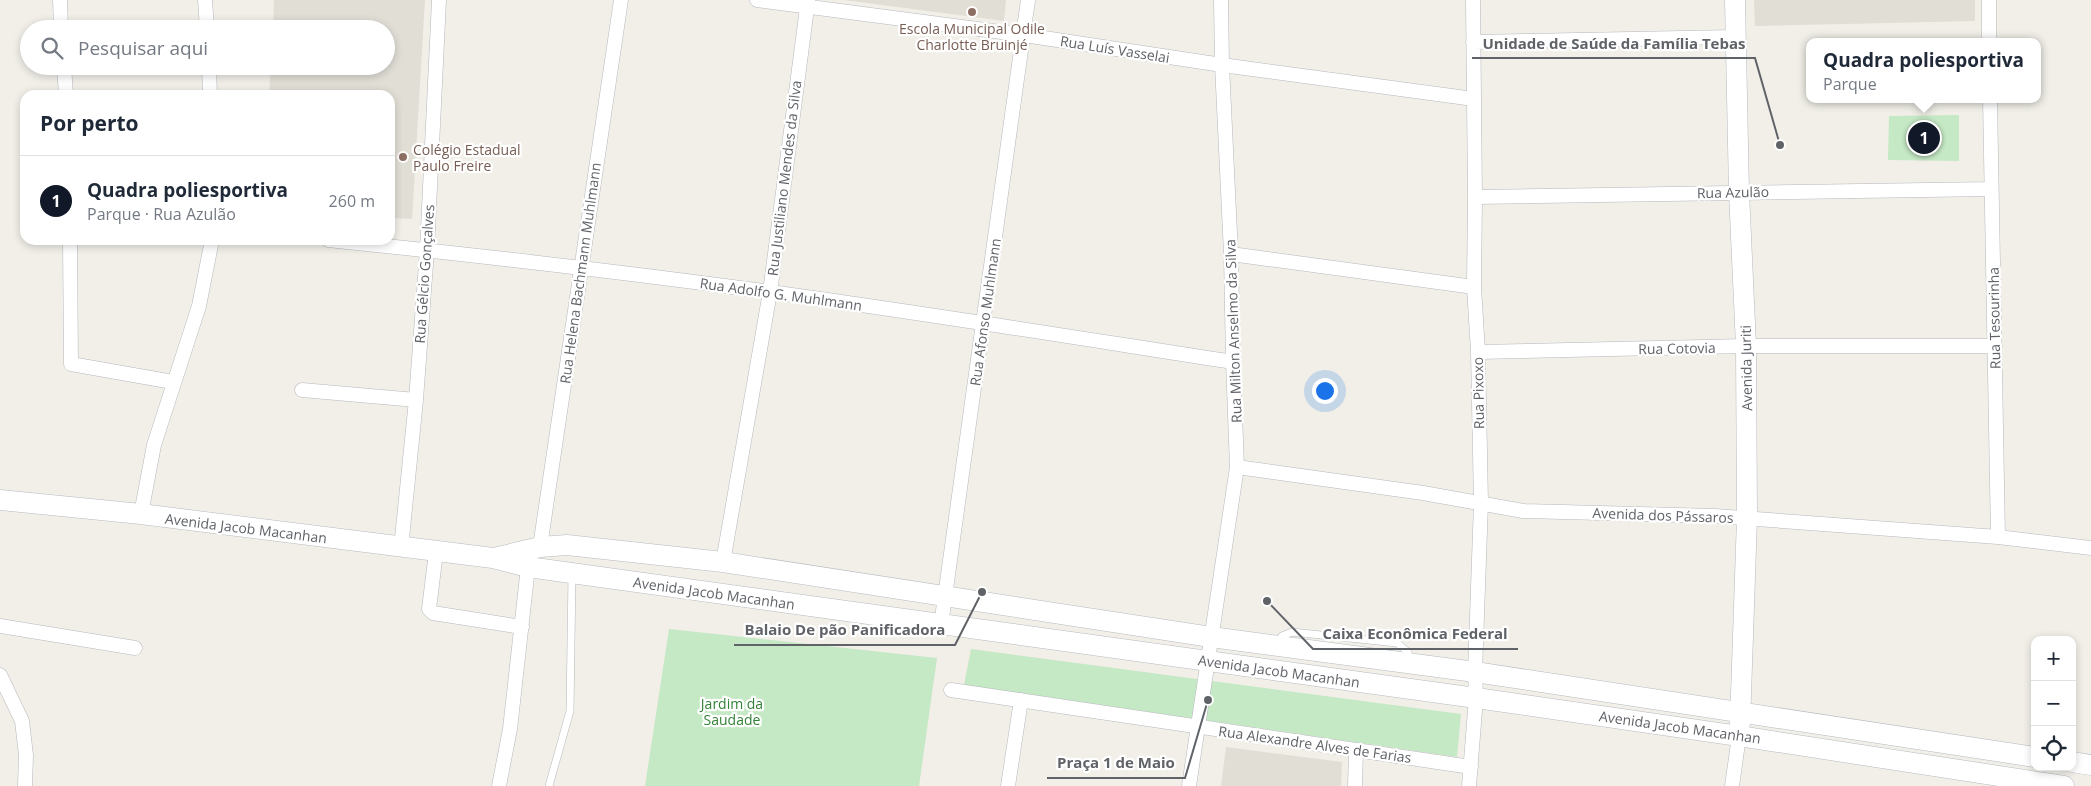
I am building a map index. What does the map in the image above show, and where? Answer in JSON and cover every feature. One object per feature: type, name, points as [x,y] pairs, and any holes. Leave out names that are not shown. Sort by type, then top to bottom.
[{"type":"main road","name":"Avenida Juriti","points":[[1735,0],[1739,192],[1746,346],[1747,518],[1742,711],[1739,736]]},
{"type":"main road","name":"Avenida Jacob Macanhan","points":[[0,500],[141,514],[400,548],[492,558],[528,567],[567,573],[1739,736],[2001,781],[2064,786]]},
{"type":"main road","name":"Avenida Jacob Macanhan","points":[[492,558],[555,545],[584,546],[723,562],[1211,636],[1742,711],[2031,756]]},
{"type":"main road","points":[[540,547],[546,556],[567,573]]},
{"type":"main road","points":[[2076,763],[2091,765]]},
{"type":"street","points":[[60,0],[61,20]]},
{"type":"street","points":[[205,0],[206,20]]},
{"type":"street","name":"Rua Gélcio Gonçalves","points":[[400,548],[416,400],[427,250],[439,0]]},
{"type":"street","name":"Rua Helena Bachmann Muhlmann","points":[[540,547],[621,0]]},
{"type":"street","name":"Rua Luís Vasselai","points":[[757,0],[807,4],[1222,65],[1474,99]]},
{"type":"street","name":"Rua Afonso Muhlmann","points":[[941,625],[1028,0]]},
{"type":"street","name":"Rua Milton Anselmo da Silva","points":[[1189,786],[1237,466],[1221,0]]},
{"type":"street","name":"Rua Pixoxo","points":[[1469,786],[1476,698],[1475,672],[1481,503],[1478,352],[1474,288],[1475,196],[1472,0]]},
{"type":"street","points":[[1989,0],[1989,38]]},
{"type":"street","name":"Rua Justiliano Mendes da Silva","points":[[723,562],[770,292],[807,4]]},
{"type":"street","points":[[1473,42],[1735,37]]},
{"type":"street","points":[[65,75],[66,90]]},
{"type":"street","points":[[209,75],[210,90]]},
{"type":"street","name":"Rua Tesourinha","points":[[1990,103],[1998,536]]},
{"type":"street","name":"Rua Azulão","points":[[1475,196],[1991,189]]},
{"type":"street","points":[[70,245],[71,364],[173,382]]},
{"type":"street","points":[[141,514],[154,445],[199,306],[211,245]]},
{"type":"street","name":"Rua Adolfo G. Muhlmann","points":[[378,245],[770,292],[984,322],[1232,362]]},
{"type":"street","points":[[1230,254],[1474,288]]},
{"type":"street","name":"Rua Cotovia","points":[[1478,352],[1746,346],[1996,346]]},
{"type":"street","points":[[302,390],[416,400]]},
{"type":"street","name":"Avenida dos Pássaros","points":[[1237,466],[1523,511],[1747,518],[1998,536],[2091,548]]},
{"type":"street","points":[[436,552],[429,601],[429,609],[433,613],[522,627]]},
{"type":"street","points":[[499,786],[510,729],[528,567]]},
{"type":"street","points":[[0,626],[135,648]]},
{"type":"street","points":[[0,675],[22,722],[26,755],[25,786]]},
{"type":"street","name":"Rua Alexandre Alves de Farias","points":[[950,690],[1471,766]]},
{"type":"street","points":[[1008,786],[1020,700]]},
{"type":"street","points":[[1732,786],[1739,736]]},
{"type":"street","points":[[1355,786],[1356,750]]},
{"type":"lane","points":[[549,786],[570,711],[567,573]]},
{"type":"shaded area","name":"Colégio Estadual Paulo Freire","points":[[274,0],[425,0],[412,219],[395,218],[395,90],[269,90],[270,75],[395,75],[395,20],[273,20]]},
{"type":"shaded area","name":"Escola Municipal Odile Charlotte Bruinjé","points":[[844,0],[1006,0],[1004,21]]},
{"type":"shaded area","points":[[1754,0],[1975,0],[1975,21],[1755,26]]},
{"type":"shaded area","points":[[1226,747],[1342,762],[1341,786],[1221,786]]},
{"type":"green space","points":[[1959,115],[1959,161],[1888,160],[1889,116]]},
{"type":"green space","name":"Jardim da Saudade","points":[[669,629],[937,658],[919,786],[645,786]]},
{"type":"green space","points":[[971,649],[1461,714],[1457,757],[964,685]]},
{"type":"place","name":"Escola Municipal Odile Charlotte Bruinjé","points":[[972,12]]},
{"type":"place","name":"Quadra poliesportiva","points":[[1924,138]]},
{"type":"place","name":"Unidade de Saúde da Família Tebas","points":[[1780,145]]},
{"type":"place","name":"Colégio Estadual Paulo Freire","points":[[403,157]]},
{"type":"place","name":"Balaio De pão Panificadora","points":[[982,592]]},
{"type":"place","name":"Caixa Econômica Federal","points":[[1267,601]]},
{"type":"place","name":"Praça 1 de Maio","points":[[1208,700]]}]
